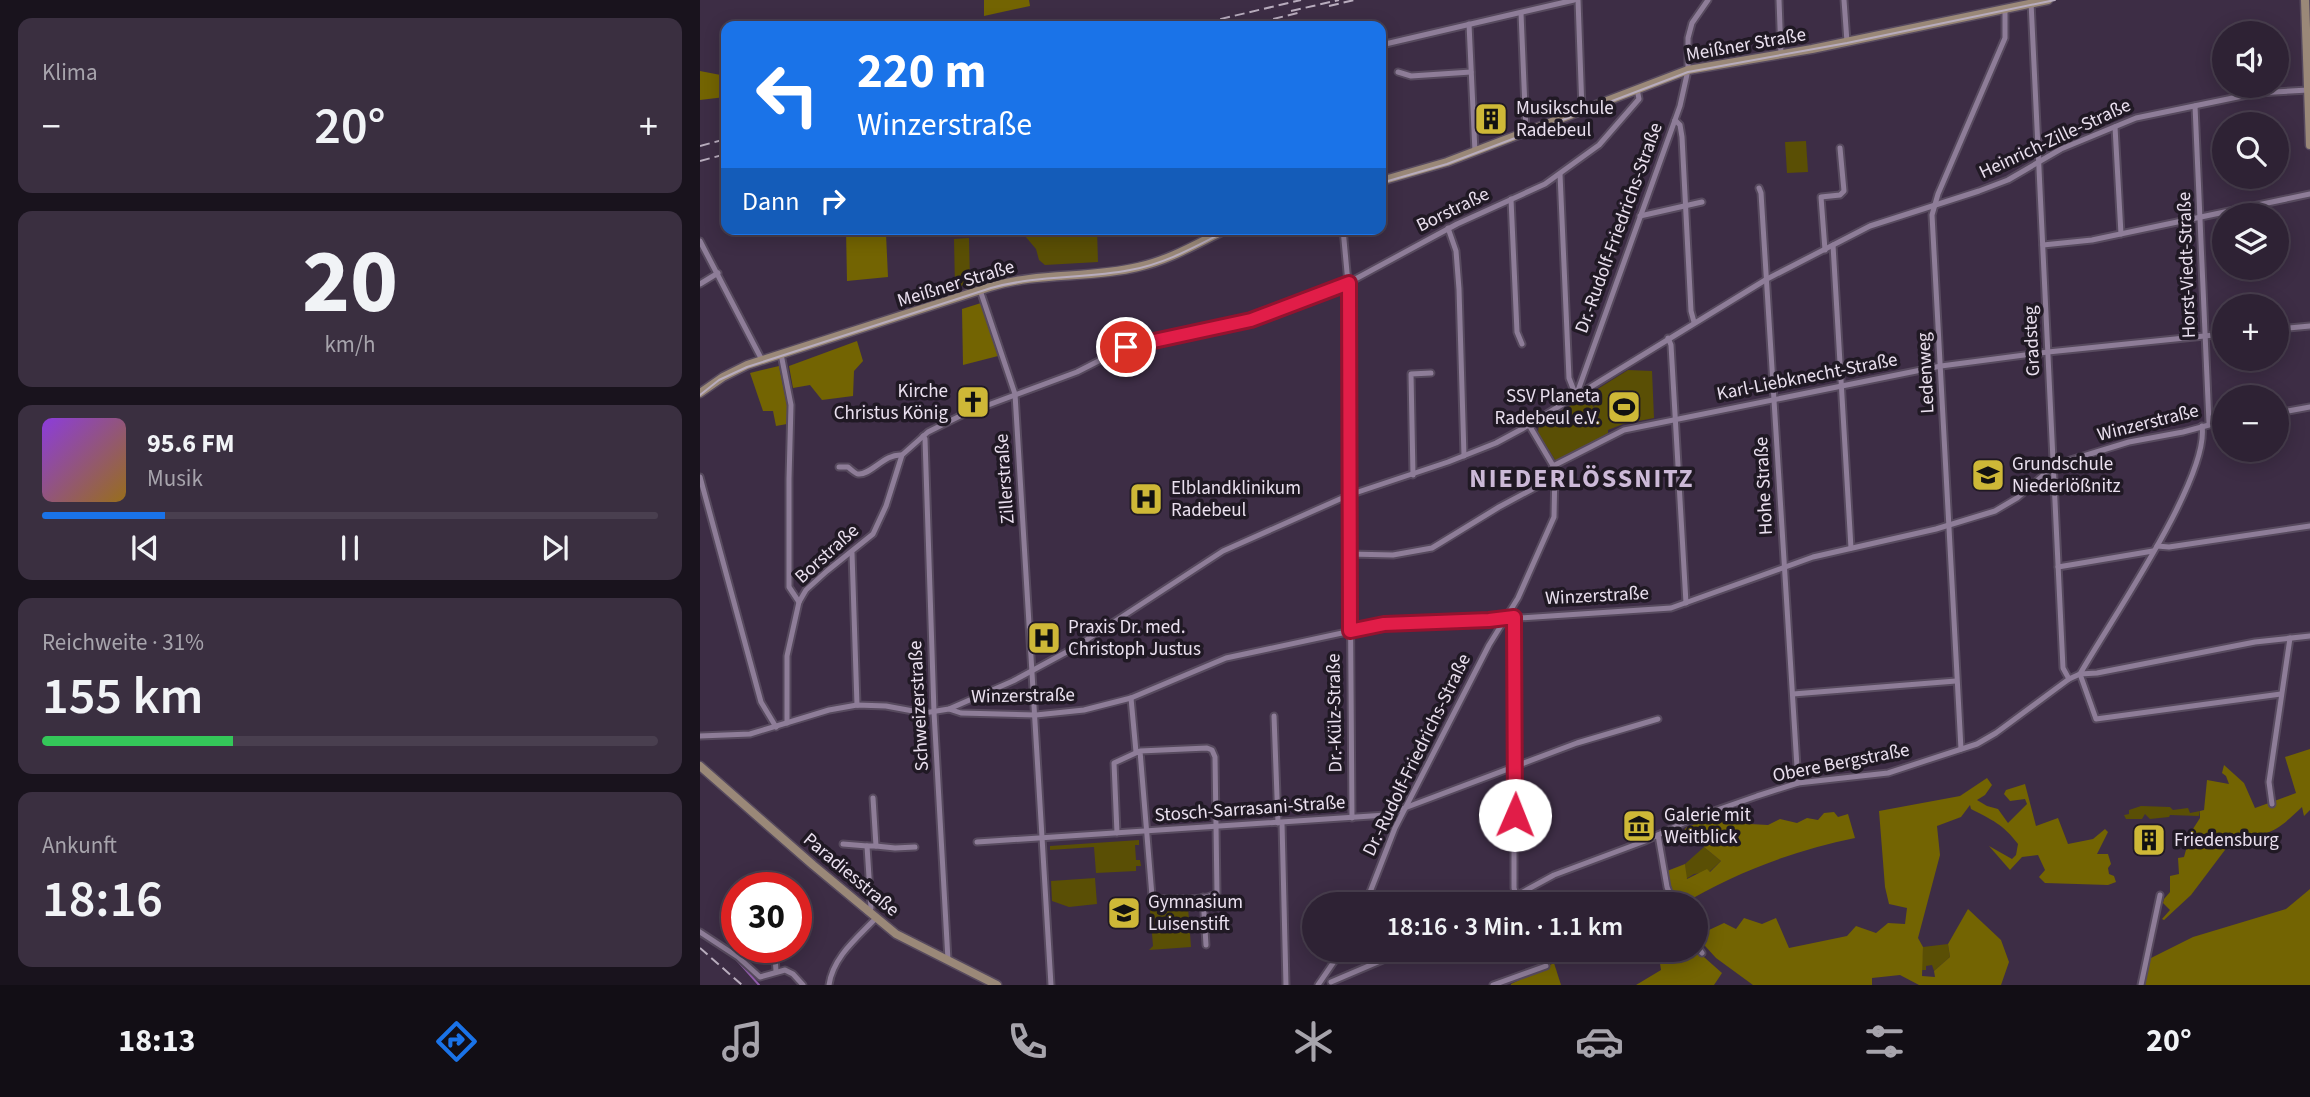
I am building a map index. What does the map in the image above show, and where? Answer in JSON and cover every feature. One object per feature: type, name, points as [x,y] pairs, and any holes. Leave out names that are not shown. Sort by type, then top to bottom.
[{"type":"main road","name":"Meißner Straße","points":[[1386,179],[1475,152],[1688,70],[1847,42],[2048,0]]},
{"type":"main road","points":[[2305,0],[2310,145]]},
{"type":"main road","name":"Meißner Straße","points":[[700,393],[730,373],[762,360],[980,290],[1014,280],[1139,267],[1167,258],[1215,235]]},
{"type":"main road","name":"Paradiesstraße","points":[[700,766],[900,937],[997,985]]},
{"type":"street","points":[[1386,45],[1576,0],[1582,110]]},
{"type":"street","name":"Dr.-Rudolf-Friedrichs-Straße","points":[[1576,396],[1675,120],[1688,70],[1688,38],[1692,23],[1708,0]]},
{"type":"street","points":[[1779,0],[1780,54]]},
{"type":"street","points":[[1844,0],[1847,42]]},
{"type":"street","name":"Gradsteg","points":[[2031,2],[2063,668],[2069,679]]},
{"type":"street","name":"Ledenweg","points":[[1961,749],[1932,215],[1934,204],[2004,42],[2005,9]]},
{"type":"street","points":[[1521,13],[1527,132]]},
{"type":"street","points":[[1469,24],[1475,152]]},
{"type":"street","points":[[1398,72],[1412,76],[1471,72]]},
{"type":"street","name":"Borstraße","points":[[787,723],[786,665],[799,602],[806,590],[827,571],[870,539],[876,530],[902,455],[923,436],[964,414],[1077,372],[1126,347],[1251,320],[1349,283],[1448,228],[1539,187],[1560,174],[1599,145],[1620,123],[1639,99],[1637,89]]},
{"type":"street","name":"Heinrich-Zille-Straße","points":[[1529,425],[1767,279],[1870,226],[2003,182],[2069,145],[2154,113],[2257,93],[2308,90]]},
{"type":"street","name":"Horst-Viedt-Straße","points":[[2195,106],[2209,423]]},
{"type":"street","points":[[1675,120],[1680,125],[1682,137],[1691,311],[1695,322]]},
{"type":"street","points":[[2115,127],[2121,234]]},
{"type":"street","points":[[1825,250],[1821,197],[1840,195],[1844,191],[1840,148]]},
{"type":"street","points":[[1560,174],[1569,378],[1576,396]]},
{"type":"street","name":"Hohe Straße","points":[[1759,188],[1762,193],[1798,783]]},
{"type":"street","points":[[2043,245],[2073,243],[2121,234],[2310,194]]},
{"type":"street","points":[[1511,199],[1517,332],[1522,344]]},
{"type":"street","points":[[1640,216],[1702,202]]},
{"type":"street","points":[[1448,228],[1456,251],[1459,289],[1464,456]]},
{"type":"street","name":"Dr.-Külz-Straße","points":[[1344,235],[1349,283],[1352,818]]},
{"type":"street","points":[[700,241],[762,360]]},
{"type":"street","points":[[1833,245],[1850,548]]},
{"type":"street","points":[[700,284],[718,273]]},
{"type":"street","name":"Zillerstraße","points":[[980,290],[1015,394],[1035,715]]},
{"type":"street","points":[[2289,328],[2310,326]]},
{"type":"street","name":"Karl-Liebknecht-Straße","points":[[1553,467],[1624,430],[1775,399],[1941,366],[2212,335]]},
{"type":"street","points":[[1668,338],[1671,345],[1686,603]]},
{"type":"street","points":[[781,354],[791,405],[789,587],[799,602]]},
{"type":"street","points":[[1413,475],[1411,374],[1431,373]]},
{"type":"street","points":[[2289,411],[2310,407]]},
{"type":"street","name":"Winzerstraße","points":[[949,709],[961,713],[1035,715],[1084,710],[1131,698],[1226,658],[1384,624],[1665,608],[1686,603],[1784,567],[1850,548],[1950,525],[2000,508],[2017,498],[2053,467],[2121,444],[2212,423]]},
{"type":"street","points":[[700,736],[750,734],[829,710],[858,705],[934,712],[949,709],[1074,649],[1210,558],[1349,495],[1464,456],[1529,425]]},
{"type":"street","name":"Dr.-Rudolf-Friedrichs-Straße","points":[[1370,892],[1404,811],[1489,645],[1518,598],[1554,517],[1553,467],[1529,425]]},
{"type":"street","points":[[2202,426],[2202,443],[2189,483],[2155,549],[2080,674],[2096,719],[2281,694]]},
{"type":"street","name":"Schweizerstraße","points":[[923,436],[934,712],[948,960]]},
{"type":"street","points":[[914,444],[925,449]]},
{"type":"street","name":"Borstraße","points":[[839,467],[848,467],[855,473],[862,474],[888,457],[902,455]]},
{"type":"street","points":[[700,477],[761,702],[776,727]]},
{"type":"street","points":[[1349,554],[1393,555],[1432,548],[1555,477]]},
{"type":"street","points":[[2058,566],[2310,526]]},
{"type":"street","points":[[852,553],[858,705]]},
{"type":"street","points":[[1514,617],[1515,892]]},
{"type":"street","name":"Obere Bergstraße","points":[[1522,892],[1554,875],[1658,835],[1694,818],[1798,783],[1888,773],[1977,744],[2080,674],[2255,642],[2310,636]]},
{"type":"street","points":[[2272,804],[2269,782],[2290,638]]},
{"type":"street","points":[[1793,694],[1956,681]]},
{"type":"street","points":[[1117,833],[1113,766],[1117,760],[1138,752],[1207,748],[1212,750],[1215,757],[1217,892],[1213,896],[1203,897],[1156,899],[1152,896],[1147,831],[1138,752],[1131,698]]},
{"type":"street","points":[[1035,715],[1051,985]]},
{"type":"street","points":[[1274,716],[1286,985]]},
{"type":"street","name":"Stosch-Sarrasani-Straße","points":[[977,842],[1386,816],[1577,743],[1658,719]]},
{"type":"street","points":[[873,798],[876,846]]},
{"type":"street","points":[[1658,835],[1669,892]]},
{"type":"street","points":[[843,844],[915,847]]},
{"type":"street","points":[[829,985],[831,971],[838,959],[872,915],[867,846]]},
{"type":"street","points":[[2141,985],[2160,895]]},
{"type":"street","points":[[1203,897],[1206,945]]},
{"type":"street","points":[[700,932],[738,957],[760,977],[776,971],[789,972],[803,985]]},
{"type":"street","points":[[1329,982],[1337,962]]},
{"type":"street","points":[[1318,985],[1377,962]]},
{"type":"street","points":[[775,963],[776,971]]},
{"type":"street","points":[[1493,985],[1546,966]]},
{"type":"shaded area","points":[[984,0],[1029,0],[1030,6],[984,16]]},
{"type":"shaded area","points":[[700,71],[721,75],[721,97],[700,100]]},
{"type":"shaded area","points":[[1806,141],[1808,172],[1787,173],[1785,142]]},
{"type":"shaded area","points":[[846,235],[886,235],[888,277],[847,281]]},
{"type":"shaded area","points":[[1097,235],[1098,262],[1045,265],[1039,260],[1036,249],[1025,236]]},
{"type":"shaded area","points":[[969,238],[970,283],[955,288],[954,239]]},
{"type":"shaded area","points":[[981,303],[998,356],[963,365],[962,309]]},
{"type":"shaded area","points":[[857,341],[863,361],[854,371],[853,396],[822,400],[810,385],[793,388],[789,366]]},
{"type":"shaded area","points":[[779,366],[787,405],[787,424],[776,426],[773,411],[763,411],[750,373]]},
{"type":"shaded area","points":[[1628,370],[1652,371],[1654,418],[1608,430],[1608,433],[1557,463],[1538,433],[1539,424],[1587,396],[1601,420],[1588,395]]},
{"type":"shaded area","points":[[2310,749],[2310,810],[2304,816],[2302,807],[2272,831],[2234,838],[2191,895],[2162,919],[2170,910],[2163,903],[2170,892],[2170,876],[2179,874],[2178,858],[2184,857],[2191,832],[2200,818],[2200,811],[2204,810],[2207,780],[2229,784],[2222,773],[2224,765],[2244,783],[2255,808],[2296,793],[2285,757]]},
{"type":"shaded area","points":[[1987,778],[1992,785],[1985,795],[1977,800],[1998,809],[2008,823],[2027,804],[2025,799],[2010,801],[2004,794],[2006,790],[2025,784],[2036,826],[2058,818],[2068,844],[2093,839],[2105,829],[2108,832],[2097,854],[2108,854],[2111,864],[2108,868],[2109,874],[2114,876],[2116,882],[2108,885],[2045,883],[2039,877],[2045,870],[2038,855],[2022,857],[2010,870],[1989,846],[2012,859],[2016,855],[2018,844],[2002,827],[1971,809],[1970,805],[1961,817],[1937,826],[1940,855],[1918,938],[1923,947],[1922,976],[1935,977],[1934,971],[1950,957],[1948,944],[1968,909],[2001,940],[2009,962],[2001,985],[1919,985],[1900,975],[1872,978],[1872,985],[1753,985],[1708,949],[1708,930],[1724,923],[1736,929],[1744,918],[1762,924],[1776,918],[1789,948],[1847,936],[1856,926],[1876,933],[1888,923],[1905,924],[1907,908],[1889,904],[1885,887],[1879,811],[1960,796]]},
{"type":"shaded area","points":[[2141,806],[2170,807],[2173,810],[2188,808],[2190,813],[2200,811],[2199,816],[2170,815],[2150,819],[2145,814],[2142,819],[2126,819],[2124,815],[2129,814],[2129,810]]},
{"type":"shaded area","points":[[1744,807],[1750,817],[1750,824],[1768,825],[1780,819],[1797,823],[1807,818],[1818,820],[1824,813],[1834,812],[1838,817],[1848,814],[1855,838],[1765,864],[1703,892],[1673,892],[1667,871],[1685,864],[1687,879],[1707,869],[1710,872],[1721,861],[1704,847],[1705,841],[1713,845],[1715,840],[1711,833],[1693,833],[1688,845],[1675,839],[1687,827],[1711,818],[1719,824],[1722,820],[1718,816]]},
{"type":"shaded area","points":[[1139,840],[1139,845],[1135,845],[1136,860],[1140,860],[1141,866],[1136,866],[1136,871],[1096,873],[1094,847],[1050,850],[1050,846]]},
{"type":"shaded area","points":[[1704,847],[1721,861],[1709,872],[1694,874],[1686,879],[1685,864]]},
{"type":"shaded area","points":[[1095,878],[1097,904],[1069,907],[1052,901],[1051,881]]},
{"type":"shaded area","points":[[2310,889],[2310,985],[2145,985],[2149,959],[2193,937],[2286,909]]},
{"type":"shaded area","points":[[1188,907],[1191,947],[1149,950],[1153,946],[1150,910]]},
{"type":"shaded area","points":[[1948,944],[1950,957],[1934,971],[1932,965],[1921,970],[1923,947]]},
{"type":"shaded area","points":[[1708,961],[1722,973],[1714,985],[1636,985],[1661,970],[1660,962]]},
{"type":"shaded area","points":[[1554,963],[1561,985],[1511,985],[1511,984]]},
{"type":"waterway","points":[[700,935],[736,959],[759,985]]},
{"type":"tram line","points":[[1386,182],[1447,164],[1688,72],[1847,43],[2055,0]]},
{"type":"tram line","points":[[700,395],[719,380],[747,367],[991,288],[1026,281],[1113,273],[1143,267],[1218,235]]},
{"type":"railway","points":[[1212,21],[1301,0]]},
{"type":"railway","points":[[1291,11],[1339,0]]},
{"type":"railway","points":[[1329,6],[1354,0]]},
{"type":"railway","points":[[1265,21],[1302,12]]},
{"type":"railway","points":[[700,146],[721,140]]},
{"type":"railway","points":[[700,161],[721,155]]},
{"type":"railway","points":[[700,948],[742,985]]},
{"type":"place","name":"Musikschule Radebeul","points":[[1491,119]]},
{"type":"place","name":"Kirche Christus König","points":[[973,402]]},
{"type":"place","name":"SSV Planeta Radebeul e.V.","points":[[1624,407]]},
{"type":"place","name":"Grundschule Niederlößnitz","points":[[1988,475]]},
{"type":"place","name":"Elblandklinikum Radebeul","points":[[1146,499]]},
{"type":"place","name":"Praxis Dr. med. Christoph Justus","points":[[1044,638]]},
{"type":"place","name":"Galerie mit Weitblick","points":[[1639,826]]},
{"type":"place","name":"Friedensburg","points":[[2149,840]]},
{"type":"place","name":"Gymnasium Luisenstift","points":[[1124,913]]},
{"type":"district","name":"NIEDERLÖSSNITZ","points":[[1582,478]]},
{"type":"route","points":[[1126,347],[1251,320],[1349,283],[1350,631],[1384,624],[1514,617],[1515,815]]}]
